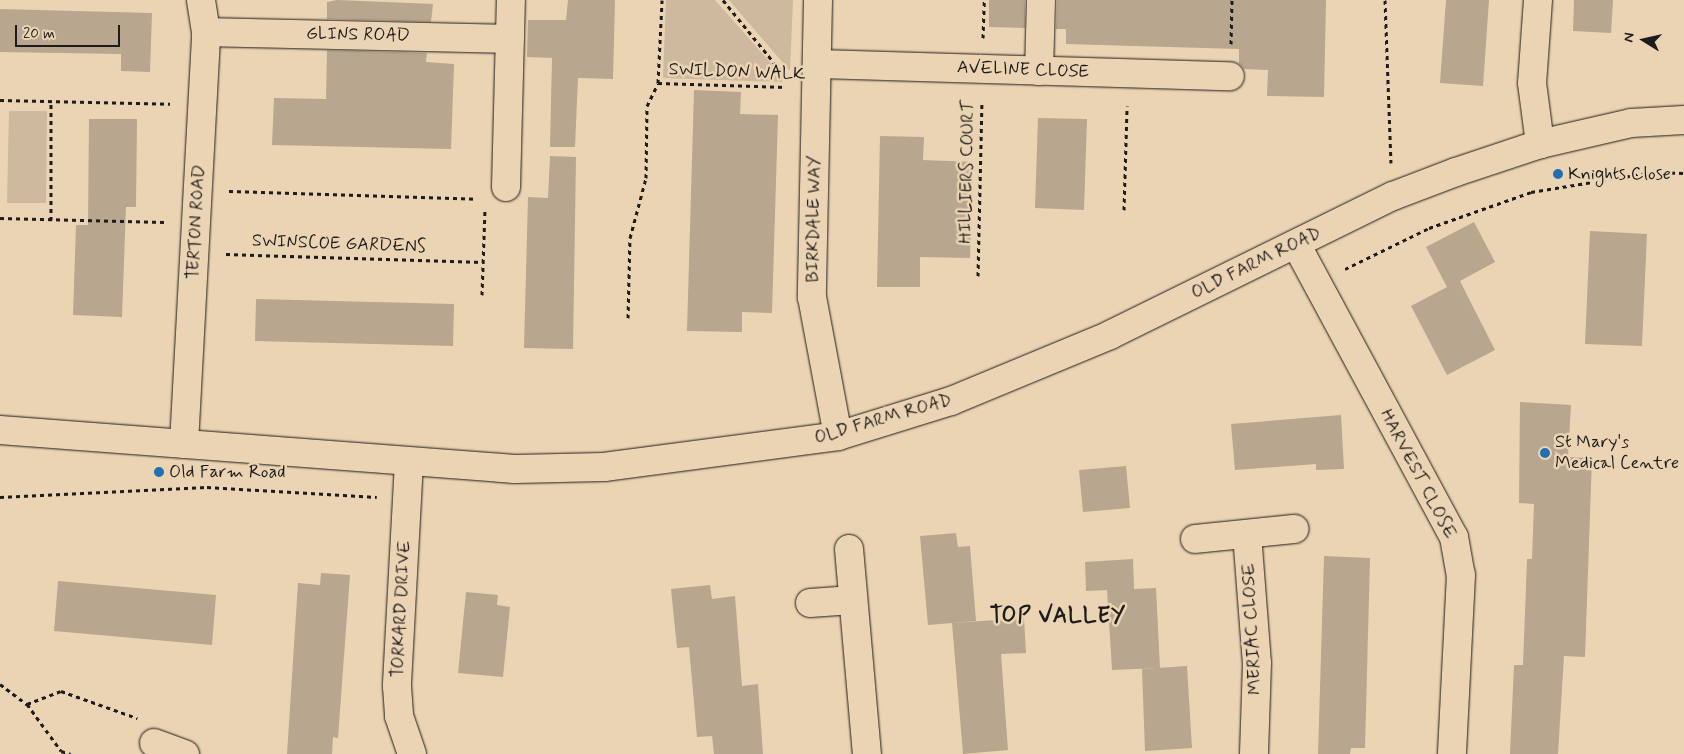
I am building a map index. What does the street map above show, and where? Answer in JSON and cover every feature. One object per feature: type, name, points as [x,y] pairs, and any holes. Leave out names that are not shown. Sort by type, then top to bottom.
[{"type":"street","name":"TERTON ROAD","points":[[184,444],[206,32],[201,0]]},
{"type":"street","points":[[506,187],[511,0]]},
{"type":"street","name":"BIRKDALE WAY","points":[[818,0],[812,297],[838,436]]},
{"type":"street","points":[[1039,71],[1041,0]]},
{"type":"street","points":[[1538,0],[1532,83],[1540,144]]},
{"type":"street","name":"GLINS ROAD","points":[[206,32],[510,39]]},
{"type":"street","name":"AVELINE CLOSE","points":[[817,64],[1230,76]]},
{"type":"street","name":"OLD FARM ROAD","points":[[0,430],[515,469],[604,467],[838,436],[951,401],[1110,336],[1393,196],[1540,144],[1631,124],[1684,120]]},
{"type":"street","name":"HARVEST CLOSE","points":[[1296,244],[1454,537],[1461,575],[1452,754]]},
{"type":"street","name":"TORKARD DRIVE","points":[[409,462],[397,686],[399,716],[412,754]]},
{"type":"street","points":[[1196,539],[1294,529]]},
{"type":"street","name":"MERIAC CLOSE","points":[[1247,534],[1258,663],[1254,754]]},
{"type":"street","points":[[849,549],[867,754]]},
{"type":"street","points":[[810,603],[853,600]]},
{"type":"street","points":[[154,743],[185,754]]},
{"type":"path","points":[[628,318],[630,238],[646,178],[647,106],[658,83],[662,0]]},
{"type":"path","name":"SWILDON WALK","points":[[658,83],[794,88],[723,0]]},
{"type":"path","points":[[1230,76],[1232,0]]},
{"type":"path","points":[[1385,0],[1393,196]]},
{"type":"path","name":"HILLIERS COURT","points":[[978,276],[983,69]]},
{"type":"path","points":[[1124,210],[1128,73]]},
{"type":"path","points":[[0,100],[203,105]]},
{"type":"path","points":[[51,102],[51,220]]},
{"type":"path","points":[[1317,284],[1428,228],[1531,192],[1655,172],[1684,173]]},
{"type":"path","points":[[198,190],[486,200],[482,295]]},
{"type":"path","points":[[1,218],[196,223]]},
{"type":"path","name":"SWINSCOE GARDENS","points":[[194,253],[483,262]]},
{"type":"path","points":[[0,497],[207,487],[407,499]]},
{"type":"path","points":[[0,684],[27,704],[59,753],[71,754]]},
{"type":"path","points":[[27,704],[61,691],[140,719]]},
{"type":"shaded area","points":[[666,0],[715,0],[782,76],[782,82],[663,78]]},
{"type":"shaded area","points":[[729,0],[793,0],[790,71]]},
{"type":"shaded area","points":[[9,111],[47,111],[46,203],[7,203]]},
{"type":"building","points":[[337,0],[433,4],[431,22],[327,19],[327,2]]},
{"type":"building","points":[[568,0],[615,0],[613,79],[578,78],[575,147],[550,147],[552,58],[527,57],[528,20],[566,20]]},
{"type":"building","points":[[989,0],[1025,0],[1025,28],[989,27]]},
{"type":"building","points":[[1057,0],[1326,0],[1324,97],[1267,96],[1268,70],[1244,69],[1239,63],[1239,49],[1066,44],[1066,29],[1056,29]]},
{"type":"building","points":[[1446,0],[1489,0],[1483,86],[1440,83]]},
{"type":"building","points":[[1574,0],[1613,0],[1611,33],[1573,31]]},
{"type":"building","points":[[0,9],[152,13],[150,72],[121,71],[121,54],[0,52]]},
{"type":"building","points":[[327,50],[427,53],[426,62],[454,64],[451,149],[272,145],[274,98],[326,99]]},
{"type":"building","points":[[694,90],[741,92],[740,114],[778,115],[772,313],[742,312],[742,332],[687,331]]},
{"type":"building","points":[[1038,118],[1087,119],[1084,210],[1035,208]]},
{"type":"building","points":[[89,119],[137,119],[136,207],[126,207],[122,317],[73,315],[76,225],[88,225]]},
{"type":"building","points":[[880,136],[924,137],[923,160],[973,162],[970,258],[920,257],[920,287],[877,287]]},
{"type":"building","points":[[550,156],[576,157],[573,349],[524,348],[528,197],[548,198]]},
{"type":"building","points":[[1474,222],[1495,262],[1460,281],[1495,350],[1447,375],[1411,306],[1447,287],[1426,247]]},
{"type":"building","points":[[1590,231],[1647,234],[1642,346],[1585,344]]},
{"type":"building","points":[[256,299],[454,304],[453,346],[255,341]]},
{"type":"building","points":[[1520,402],[1571,405],[1568,457],[1592,458],[1585,657],[1564,656],[1558,754],[1510,754],[1514,665],[1523,665],[1527,559],[1532,559],[1534,504],[1519,503]]},
{"type":"building","points":[[1341,415],[1344,469],[1316,470],[1316,464],[1235,470],[1231,424]]},
{"type":"building","points":[[1126,466],[1130,508],[1083,512],[1079,470]]},
{"type":"building","points":[[956,533],[958,547],[970,546],[976,621],[928,625],[920,536]]},
{"type":"building","points":[[1324,556],[1370,558],[1365,748],[1351,748],[1350,754],[1318,754]]},
{"type":"building","points":[[1133,559],[1134,589],[1156,588],[1160,668],[1112,670],[1107,590],[1086,591],[1085,562]]},
{"type":"building","points":[[321,573],[350,575],[338,738],[333,737],[332,754],[287,754],[298,583],[320,585]]},
{"type":"building","points":[[58,581],[216,595],[212,645],[54,631]]},
{"type":"building","points":[[710,585],[712,599],[735,596],[742,686],[758,684],[763,754],[714,754],[712,736],[697,737],[689,647],[677,648],[671,589]]},
{"type":"building","points":[[466,592],[498,595],[497,605],[510,607],[503,677],[458,673]]},
{"type":"building","points":[[1024,618],[1026,653],[1001,654],[1008,750],[963,754],[952,623]]},
{"type":"building","points":[[1187,666],[1192,748],[1145,751],[1142,669]]},
{"type":"place","name":"Knights Close","points":[[1558,174]]},
{"type":"place","name":"St Mary's Medical Centre","points":[[1545,453]]},
{"type":"place","name":"Old Farm Road","points":[[159,472]]},
{"type":"district","name":"TOP VALLEY","points":[[1058,617]]}]
